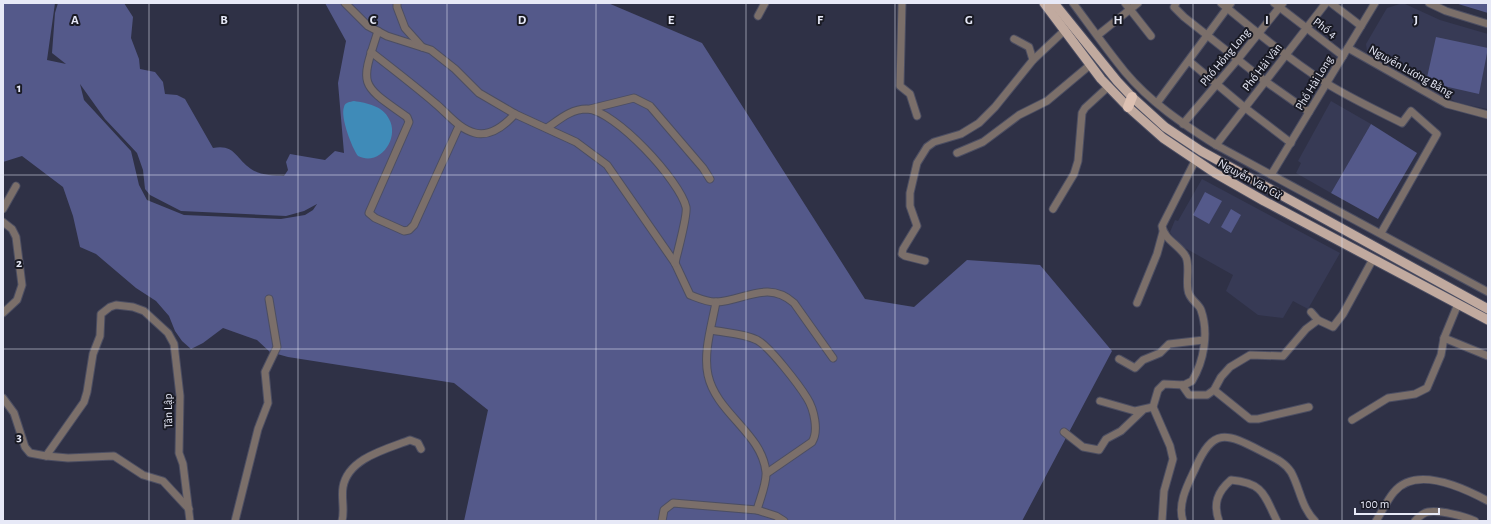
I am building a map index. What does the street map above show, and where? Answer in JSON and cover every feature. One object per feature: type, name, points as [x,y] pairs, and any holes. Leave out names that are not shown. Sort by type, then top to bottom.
[{"type":"highway","points":[[1128,107],[1132,97]]},
{"type":"main road","name":"Nguyễn Văn Cừ","points":[[1044,3],[1090,65],[1128,107],[1163,138],[1195,161],[1264,201],[1488,320]]},
{"type":"main road","name":"Nguyễn Văn Cừ","points":[[1054,3],[1112,76],[1132,97],[1165,127],[1201,152],[1488,309]]},
{"type":"street","points":[[345,3],[368,26],[431,50],[455,69],[479,93],[515,114],[576,142],[607,165],[675,263],[690,295],[716,302],[768,291],[786,296],[794,303],[833,358]]},
{"type":"street","points":[[397,3],[396,7],[406,28],[422,47]]},
{"type":"street","points":[[758,16],[766,3]]},
{"type":"street","points":[[902,3],[900,86],[910,94],[917,116]]},
{"type":"street","name":"Nguyễn Văn Cừ","points":[[1073,3],[1125,72],[1157,103],[1183,124],[1216,145],[1488,292]]},
{"type":"street","points":[[1098,35],[1128,6],[1138,3]]},
{"type":"street","points":[[1176,3],[1174,7],[1184,17],[1265,81],[1309,112]]},
{"type":"street","points":[[1221,3],[1229,6],[1258,34],[1285,55],[1327,83],[1354,99],[1402,123],[1411,111],[1437,134],[1412,182],[1381,233]]},
{"type":"street","name":"Phố Hải Vân","points":[[1216,145],[1326,3]]},
{"type":"street","points":[[1331,3],[1361,26]]},
{"type":"street","name":"Phố Hải Long","points":[[1271,175],[1375,3]]},
{"type":"street","points":[[1429,3],[1446,11],[1488,24]]},
{"type":"street","name":"Phố 4","points":[[1279,4],[1306,28],[1343,56]]},
{"type":"street","name":"Phố Hồng Long","points":[[1183,124],[1258,34],[1279,4]]},
{"type":"street","points":[[1128,6],[1151,36]]},
{"type":"street","points":[[1157,103],[1229,6]]},
{"type":"street","points":[[925,261],[902,254],[903,249],[917,226],[910,200],[917,163],[930,144],[961,134],[979,123],[1033,60],[1065,30]]},
{"type":"street","points":[[378,31],[365,76],[367,85],[378,97],[407,117],[409,122],[369,213],[375,218],[404,231],[409,230],[414,225],[459,126]]},
{"type":"street","points":[[1014,39],[1029,47],[1033,60]]},
{"type":"street","name":"Nguyễn Lương Bằng","points":[[1348,48],[1447,104],[1488,115]]},
{"type":"street","points":[[371,52],[437,105],[459,126],[475,133],[486,134],[506,124],[515,114]]},
{"type":"street","points":[[1189,61],[1244,107],[1291,143]]},
{"type":"street","points":[[957,153],[982,142],[1019,115],[1046,101],[1090,65]]},
{"type":"street","points":[[1053,209],[1074,174],[1078,161],[1082,113],[1084,108],[1109,86]]},
{"type":"street","points":[[548,128],[577,109],[590,109],[634,98],[650,106],[703,168],[710,179]]},
{"type":"street","points":[[590,109],[627,130],[655,159],[681,194],[687,208],[675,263]]},
{"type":"street","points":[[1137,304],[1163,232],[1163,221],[1195,161]]},
{"type":"street","points":[[3,209],[16,186]]},
{"type":"street","points":[[1320,217],[1327,205]]},
{"type":"street","points":[[3,222],[12,229],[16,237],[22,285],[17,300],[3,313]]},
{"type":"street","points":[[1162,521],[1164,491],[1170,476],[1173,459],[1170,446],[1153,408],[1158,390],[1164,384],[1182,385],[1192,381],[1203,358],[1205,325],[1201,308],[1191,300],[1188,292],[1186,257],[1163,232]]},
{"type":"street","points":[[1311,312],[1318,320],[1333,327],[1343,314],[1373,259]]},
{"type":"street","points":[[235,521],[258,429],[268,403],[265,372],[278,347],[269,299]]},
{"type":"street","points":[[716,302],[707,364],[708,376],[720,400],[761,454],[767,473],[757,510]]},
{"type":"street","points":[[1352,420],[1388,398],[1415,394],[1427,388],[1441,355],[1444,338],[1458,304]]},
{"type":"street","name":"Tân Lập","points":[[46,456],[84,402],[93,354],[100,336],[101,314],[110,307],[116,305],[133,307],[144,311],[168,333],[174,344],[180,396],[179,452],[183,464],[190,510],[190,521]]},
{"type":"street","points":[[1182,385],[1189,395],[1207,395],[1214,390],[1221,377],[1230,366],[1250,355],[1284,356],[1306,329],[1318,320]]},
{"type":"street","points":[[711,330],[747,336],[767,347],[808,399],[816,428],[816,436],[812,442],[767,473]]},
{"type":"street","points":[[1444,338],[1488,356]]},
{"type":"street","points":[[1119,359],[1135,368],[1143,360],[1160,353],[1169,344],[1204,340]]},
{"type":"street","points":[[1214,390],[1250,419],[1258,419],[1309,407]]},
{"type":"street","points":[[3,400],[14,413],[27,451],[33,454],[46,456],[114,456],[143,475],[164,481],[190,510]]},
{"type":"street","points":[[1100,401],[1128,410],[1142,411],[1153,408]]},
{"type":"street","points":[[1064,432],[1083,447],[1098,450],[1101,448],[1106,439],[1121,431],[1142,411]]},
{"type":"street","points":[[1183,521],[1182,506],[1184,494],[1203,450],[1212,441],[1225,437],[1237,439],[1283,463],[1291,472],[1307,513],[1315,521]]},
{"type":"street","points":[[342,521],[343,486],[348,476],[359,463],[369,457],[410,440],[418,443],[421,449]]},
{"type":"street","points":[[1219,521],[1215,508],[1217,499],[1225,486],[1231,480],[1246,482],[1257,486],[1265,494],[1277,521]]},
{"type":"street","points":[[1376,521],[1394,492],[1403,484],[1416,480],[1446,483],[1468,490],[1488,501]]},
{"type":"street","points":[[662,521],[664,510],[673,503],[757,510],[776,516],[784,521]]},
{"type":"street","points":[[1415,521],[1420,515],[1428,512],[1458,515],[1473,521]]},
{"type":"shaded area","points":[[3,3],[55,3],[47,60],[66,64],[52,53],[55,13],[58,3],[124,3],[133,17],[131,38],[139,59],[140,69],[155,72],[163,82],[165,94],[177,95],[185,99],[213,148],[220,147],[230,150],[246,165],[258,173],[284,176],[288,170],[286,162],[290,154],[325,160],[335,151],[344,153],[338,83],[346,41],[325,3],[608,3],[702,43],[865,299],[914,307],[967,260],[1040,265],[1112,351],[1022,521],[464,521],[488,410],[454,383],[288,357],[270,352],[257,340],[223,328],[203,343],[191,349],[182,341],[175,331],[169,316],[156,301],[136,288],[96,254],[80,247],[73,216],[63,187],[22,156],[3,162]],"holes":[[[80,84],[105,119],[137,153],[143,170],[145,189],[150,195],[181,211],[286,216],[304,211],[317,204],[313,210],[305,215],[281,219],[184,215],[147,200],[139,185],[131,151],[84,100]]]},
{"type":"shaded area","points":[[1403,3],[1440,20],[1488,34],[1488,109],[1458,103],[1367,51],[1366,44],[1387,8]]},
{"type":"shaded area","points":[[1455,3],[1487,3],[1488,13]]},
{"type":"shaded area","points":[[1436,37],[1488,48],[1479,94],[1426,82]]},
{"type":"shaded area","points":[[354,101],[379,108],[389,119],[392,126],[390,142],[386,149],[374,158],[358,156],[347,132],[343,112],[344,107],[347,103]]},
{"type":"shaded area","points":[[1331,101],[1371,124],[1331,193],[1296,173],[1301,163],[1298,161]]},
{"type":"shaded area","points":[[1371,124],[1417,153],[1378,219],[1331,193]]},
{"type":"shaded area","points":[[1202,179],[1340,253],[1308,309],[1293,301],[1283,318],[1258,315],[1226,291],[1233,275],[1175,241],[1170,232],[1175,220],[1178,221]]},
{"type":"shaded area","points":[[1205,192],[1222,201],[1209,224],[1193,215]]},
{"type":"shaded area","points":[[1231,209],[1241,215],[1231,233],[1221,227]]}]
